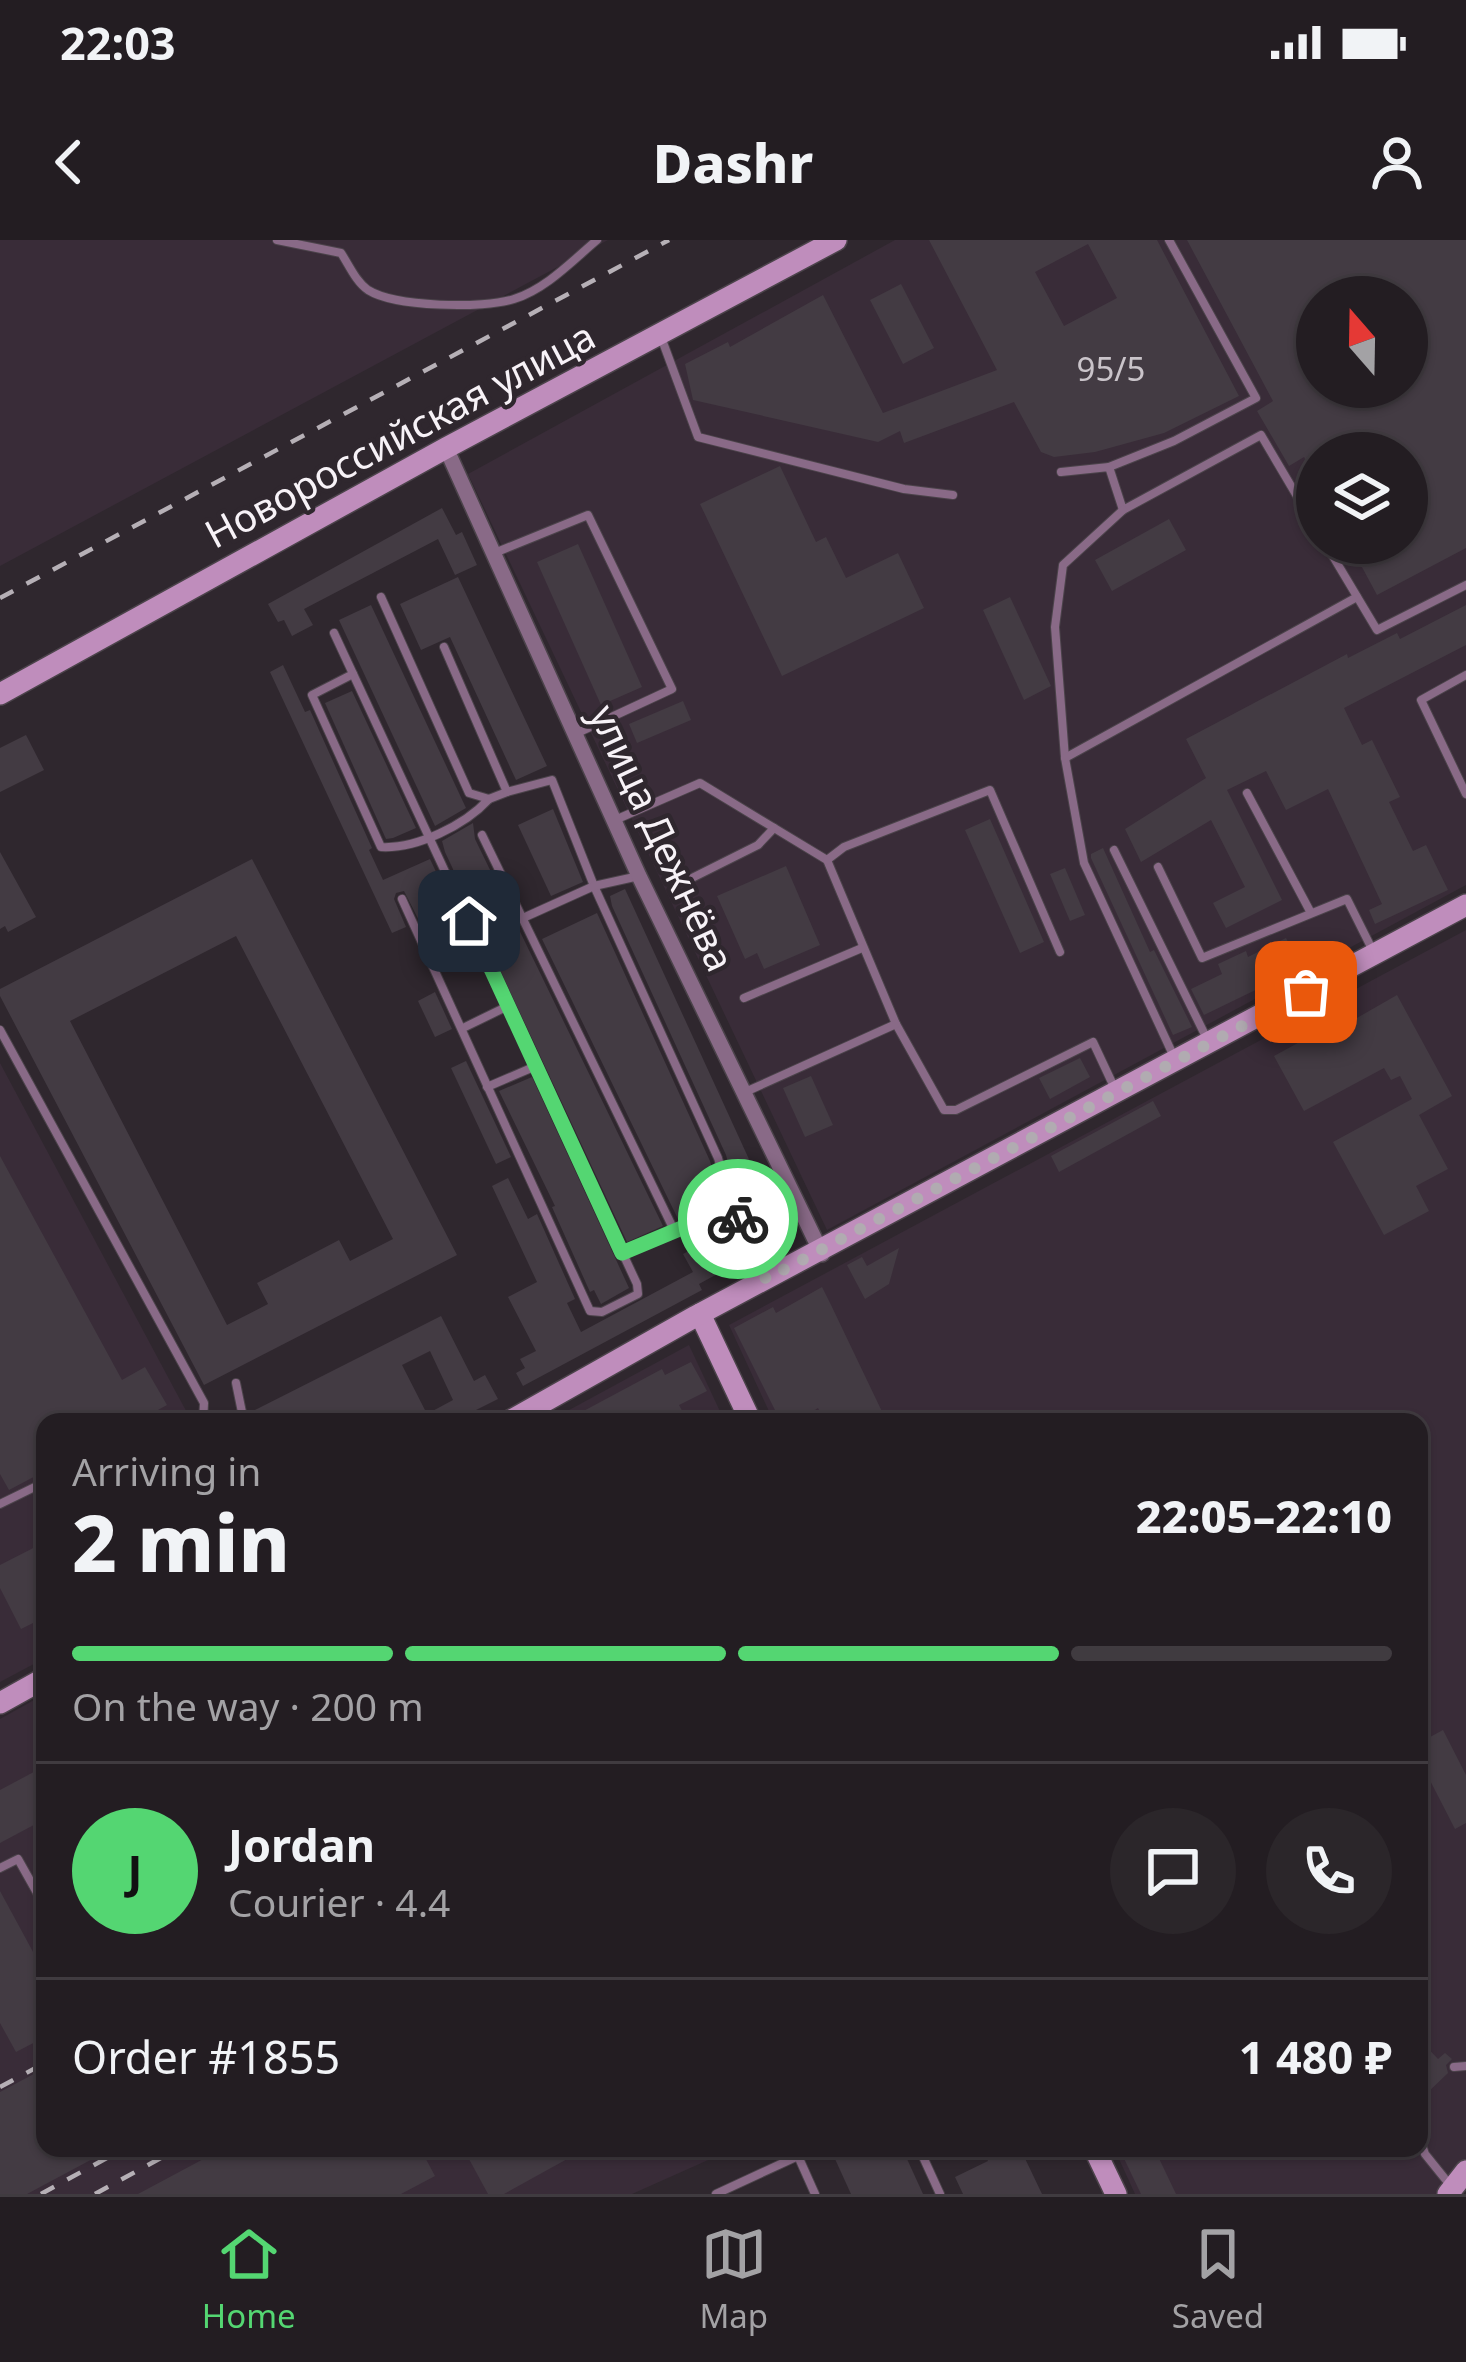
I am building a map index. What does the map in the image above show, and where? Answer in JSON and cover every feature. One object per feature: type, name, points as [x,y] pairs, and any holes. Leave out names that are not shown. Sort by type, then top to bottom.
[{"type":"main road","name":"Новороссийская улица","points":[[0,694],[836,240]]},
{"type":"main road","points":[[701,1317],[1466,909]]},
{"type":"main road","points":[[529,1413],[821,1252]]},
{"type":"main road","points":[[701,1317],[747,1413]]},
{"type":"main road","points":[[0,1701],[36,1681]]},
{"type":"main road","points":[[1098,2157],[1116,2194]]},
{"type":"street","name":"улица Дежнёва","points":[[446,448],[639,876],[821,1252]]},
{"type":"lane","points":[[278,240],[341,253]]},
{"type":"lane","points":[[335,240],[362,287],[386,299],[447,304],[513,300],[552,279],[597,240]]},
{"type":"lane","points":[[1060,472],[1109,467],[1174,441],[1256,398],[1169,240]]},
{"type":"lane","points":[[660,335],[698,437],[904,489],[952,495]]},
{"type":"lane","points":[[1177,1064],[1084,863],[1065,758],[1054,627],[1063,565],[1124,510],[1261,435],[1296,494]]},
{"type":"lane","points":[[1109,467],[1124,510]]},
{"type":"lane","points":[[492,554],[588,515],[672,689],[574,735]]},
{"type":"lane","points":[[1337,564],[1377,630],[1466,585]]},
{"type":"lane","points":[[381,597],[469,793],[489,799]]},
{"type":"lane","points":[[1065,758],[1357,597]]},
{"type":"lane","points":[[334,633],[638,1284],[638,1294],[602,1312],[590,1311],[402,899]]},
{"type":"lane","points":[[444,647],[507,792]]},
{"type":"lane","points":[[353,674],[312,695],[381,848],[400,848],[474,815],[489,799],[552,780],[766,1279]]},
{"type":"lane","points":[[1466,675],[1420,700],[1466,794]]},
{"type":"lane","points":[[614,820],[700,783],[827,860],[896,1024],[944,1110],[956,1110],[1094,1042],[1118,1095]]},
{"type":"lane","points":[[827,860],[844,847],[990,790],[1060,952]]},
{"type":"lane","points":[[1247,793],[1311,914]]},
{"type":"lane","points":[[690,878],[758,845],[774,828]]},
{"type":"lane","points":[[482,836],[674,1230]]},
{"type":"lane","points":[[1114,850],[1210,1046]]},
{"type":"lane","points":[[1159,867],[1202,958],[1347,899],[1376,958]]},
{"type":"lane","points":[[523,918],[594,886],[639,876]]},
{"type":"lane","points":[[744,998],[862,948]]},
{"type":"lane","points":[[463,1028],[508,1006]]},
{"type":"lane","points":[[742,1093],[896,1024]]},
{"type":"lane","points":[[0,1030],[204,1403],[203,1413]]},
{"type":"lane","points":[[487,1087],[536,1066]]},
{"type":"lane","points":[[622,1253],[732,1207]]},
{"type":"lane","points":[[236,1383],[242,1413]]},
{"type":"lane","points":[[0,1504],[36,1486]]},
{"type":"lane","points":[[0,1868],[18,1859],[36,1891]]},
{"type":"lane","points":[[1454,2067],[1466,2066]]},
{"type":"lane","points":[[716,2194],[786,2157]]},
{"type":"lane","points":[[798,2157],[815,2194]]},
{"type":"lane","points":[[923,2157],[940,2194]]},
{"type":"lane","points":[[1428,2157],[1456,2184]]},
{"type":"shaded area","points":[[0,240],[608,240],[0,566]]},
{"type":"shaded area","points":[[895,240],[1466,240],[1466,885],[827,1230],[468,474]]},
{"type":"shaded area","points":[[1466,930],[1466,2159],[1437,2194],[1135,2194],[1118,2157],[1428,2157],[1428,1413],[770,1413],[729,1325]]},
{"type":"shaded area","points":[[0,1063],[187,1413],[36,1413],[36,1663],[0,1682]]},
{"type":"shaded area","points":[[689,1345],[721,1413],[564,1413]]},
{"type":"shaded area","points":[[36,1699],[36,2157],[715,2157],[632,2194],[0,2194],[0,1719]]},
{"type":"building","points":[[929,240],[1157,240],[1239,396],[1164,433],[1095,452],[1054,457],[1041,452],[1014,402],[904,443],[900,431],[878,442],[693,400],[685,364],[728,342],[730,347],[823,295],[883,413],[997,370]],"holes":[[[1088,244],[1117,298],[1064,326],[1035,272]]]},
{"type":"building","points":[[1187,240],[1466,240],[1466,548],[1377,595],[1360,564],[1428,564],[1428,432],[1296,432],[1296,462],[1289,466],[1257,411],[1273,401]]},
{"type":"building","points":[[901,284],[934,348],[903,364],[870,300]]},
{"type":"building","points":[[780,466],[816,542],[826,537],[846,578],[898,553],[924,608],[782,676],[700,504]]},
{"type":"building","points":[[442,508],[456,535],[462,532],[477,565],[455,575],[438,539],[304,609],[313,625],[292,636],[284,620],[278,622],[268,604]]},
{"type":"building","points":[[1169,519],[1186,550],[1112,591],[1095,560]]},
{"type":"building","points":[[578,544],[642,687],[601,705],[537,562]]},
{"type":"building","points":[[458,577],[547,766],[516,780],[450,637],[421,650],[400,604]]},
{"type":"building","points":[[1010,597],[1051,686],[1024,700],[983,610]]},
{"type":"building","points":[[371,605],[466,808],[435,826],[339,620]]},
{"type":"building","points":[[1466,605],[1466,645],[1344,708],[1362,745],[1372,740],[1400,797],[1389,802],[1413,851],[1426,845],[1448,890],[1375,924],[1369,910],[1382,904],[1328,789],[1286,810],[1266,771],[1227,790],[1282,900],[1226,928],[1213,903],[1245,887],[1211,820],[1141,862],[1125,829],[1206,778],[1186,739],[1347,654],[1348,658],[1397,633],[1400,639]]},
{"type":"building","points":[[283,665],[305,712],[310,710],[383,880],[430,859],[469,942],[437,956],[404,891],[394,899],[406,927],[392,933],[270,672]]},
{"type":"building","points":[[352,691],[416,828],[393,838],[386,839],[325,703]]},
{"type":"building","points":[[683,701],[691,720],[637,743],[629,724]]},
{"type":"building","points":[[26,735],[44,770],[0,792],[0,748]]},
{"type":"building","points":[[553,809],[583,882],[551,896],[518,825]]},
{"type":"building","points":[[990,819],[1044,942],[1020,953],[965,830]]},
{"type":"building","points":[[473,823],[475,839],[663,1226],[627,1242],[445,852],[442,841]]},
{"type":"building","points":[[1103,848],[1150,952],[1154,950],[1192,1027],[1173,1035],[1091,858]]},
{"type":"building","points":[[0,852],[36,917],[8,932],[5,926],[0,929]]},
{"type":"building","points":[[252,859],[457,1255],[204,1385],[0,989]],"holes":[[[236,936],[393,1239],[350,1261],[339,1240],[257,1283],[268,1304],[227,1325],[70,1021]]]},
{"type":"building","points":[[786,866],[820,945],[764,969],[757,953],[745,959],[717,896]]},
{"type":"building","points":[[1065,868],[1085,915],[1070,921],[1050,874]]},
{"type":"building","points":[[625,889],[759,1181],[743,1189],[737,1176],[732,1178],[726,1155],[612,906],[610,896]]},
{"type":"building","points":[[597,913],[717,1185],[706,1190],[710,1204],[678,1219],[542,939]]},
{"type":"building","points":[[1286,938],[1301,968],[1204,1015],[1191,989],[1222,974],[1218,964],[1246,951],[1248,957]]},
{"type":"building","points":[[435,992],[452,1029],[435,1037],[418,1001]]},
{"type":"building","points":[[1397,995],[1452,1096],[1419,1115],[1448,1169],[1416,1186],[1429,1211],[1384,1235],[1333,1142],[1412,1099],[1400,1076],[1391,1080],[1384,1068],[1304,1111],[1274,1056],[1340,1020],[1343,1026]]},
{"type":"building","points":[[1080,1058],[1090,1077],[1050,1099],[1039,1078]]},
{"type":"building","points":[[466,1061],[511,1157],[496,1164],[451,1068]]},
{"type":"building","points":[[811,1076],[833,1125],[805,1137],[783,1088]]},
{"type":"building","points":[[532,1077],[629,1288],[601,1304],[594,1290],[590,1292],[499,1091]]},
{"type":"building","points":[[1153,1101],[1161,1116],[1059,1172],[1051,1156]]},
{"type":"building","points":[[0,1156],[122,1380],[145,1367],[167,1405],[152,1413],[36,1413],[36,1476],[9,1490],[0,1474]]},
{"type":"building","points":[[508,1178],[528,1219],[537,1214],[575,1299],[567,1303],[581,1332],[693,1272],[683,1254],[709,1233],[712,1239],[727,1230],[743,1260],[699,1284],[702,1290],[523,1386],[516,1373],[525,1368],[520,1359],[536,1351],[508,1297],[537,1282],[492,1186]]},
{"type":"building","points":[[899,1248],[889,1284],[865,1299],[847,1265],[862,1257],[867,1266]]},
{"type":"building","points":[[822,1287],[883,1413],[820,1413],[818,1408],[810,1413],[776,1413],[734,1328],[773,1307],[776,1313]]},
{"type":"building","points":[[441,1316],[474,1381],[485,1375],[498,1399],[470,1413],[429,1413],[453,1400],[430,1351],[402,1365],[426,1413],[252,1413]]},
{"type":"building","points":[[691,1362],[707,1391],[679,1405],[683,1413],[580,1413],[662,1369],[665,1375]]},
{"type":"building","points":[[36,1547],[36,1622],[21,1629],[0,1588],[0,1565]]},
{"type":"building","points":[[1443,1730],[1466,1775],[1466,1823],[1455,1829],[1428,1776],[1428,1738]]},
{"type":"building","points":[[36,1771],[36,1824],[0,1843],[0,1790]]},
{"type":"building","points":[[0,1891],[36,1957],[36,2042],[16,2052],[0,2023]]},
{"type":"building","points":[[1428,2048],[1438,2059],[1445,2053],[1452,2059],[1446,2065],[1448,2073],[1428,2092]]},
{"type":"building","points":[[36,2073],[36,2157],[96,2157],[27,2194],[0,2194],[0,2092]]},
{"type":"building","points":[[207,2157],[425,2157],[435,2176],[401,2194],[138,2194]]},
{"type":"building","points":[[468,2157],[571,2157],[504,2194],[488,2194]]},
{"type":"building","points":[[834,2157],[906,2157],[923,2194],[851,2194]]},
{"type":"building","points":[[986,2157],[1024,2157],[1042,2194],[963,2194],[955,2177],[988,2161]]},
{"type":"building","points":[[1123,2157],[1158,2157],[1176,2194],[1141,2194]]},
{"type":"railway","points":[[0,598],[669,240]]},
{"type":"railway","points":[[0,2087],[36,2068]]},
{"type":"railway","points":[[41,2194],[109,2157]]},
{"type":"railway","points":[[95,2194],[163,2157]]},
{"type":"way so far","points":[[738,1219],[766,1279],[1306,992]]},
{"type":"route","points":[[469,921],[622,1253],[732,1207],[738,1219]]}]
